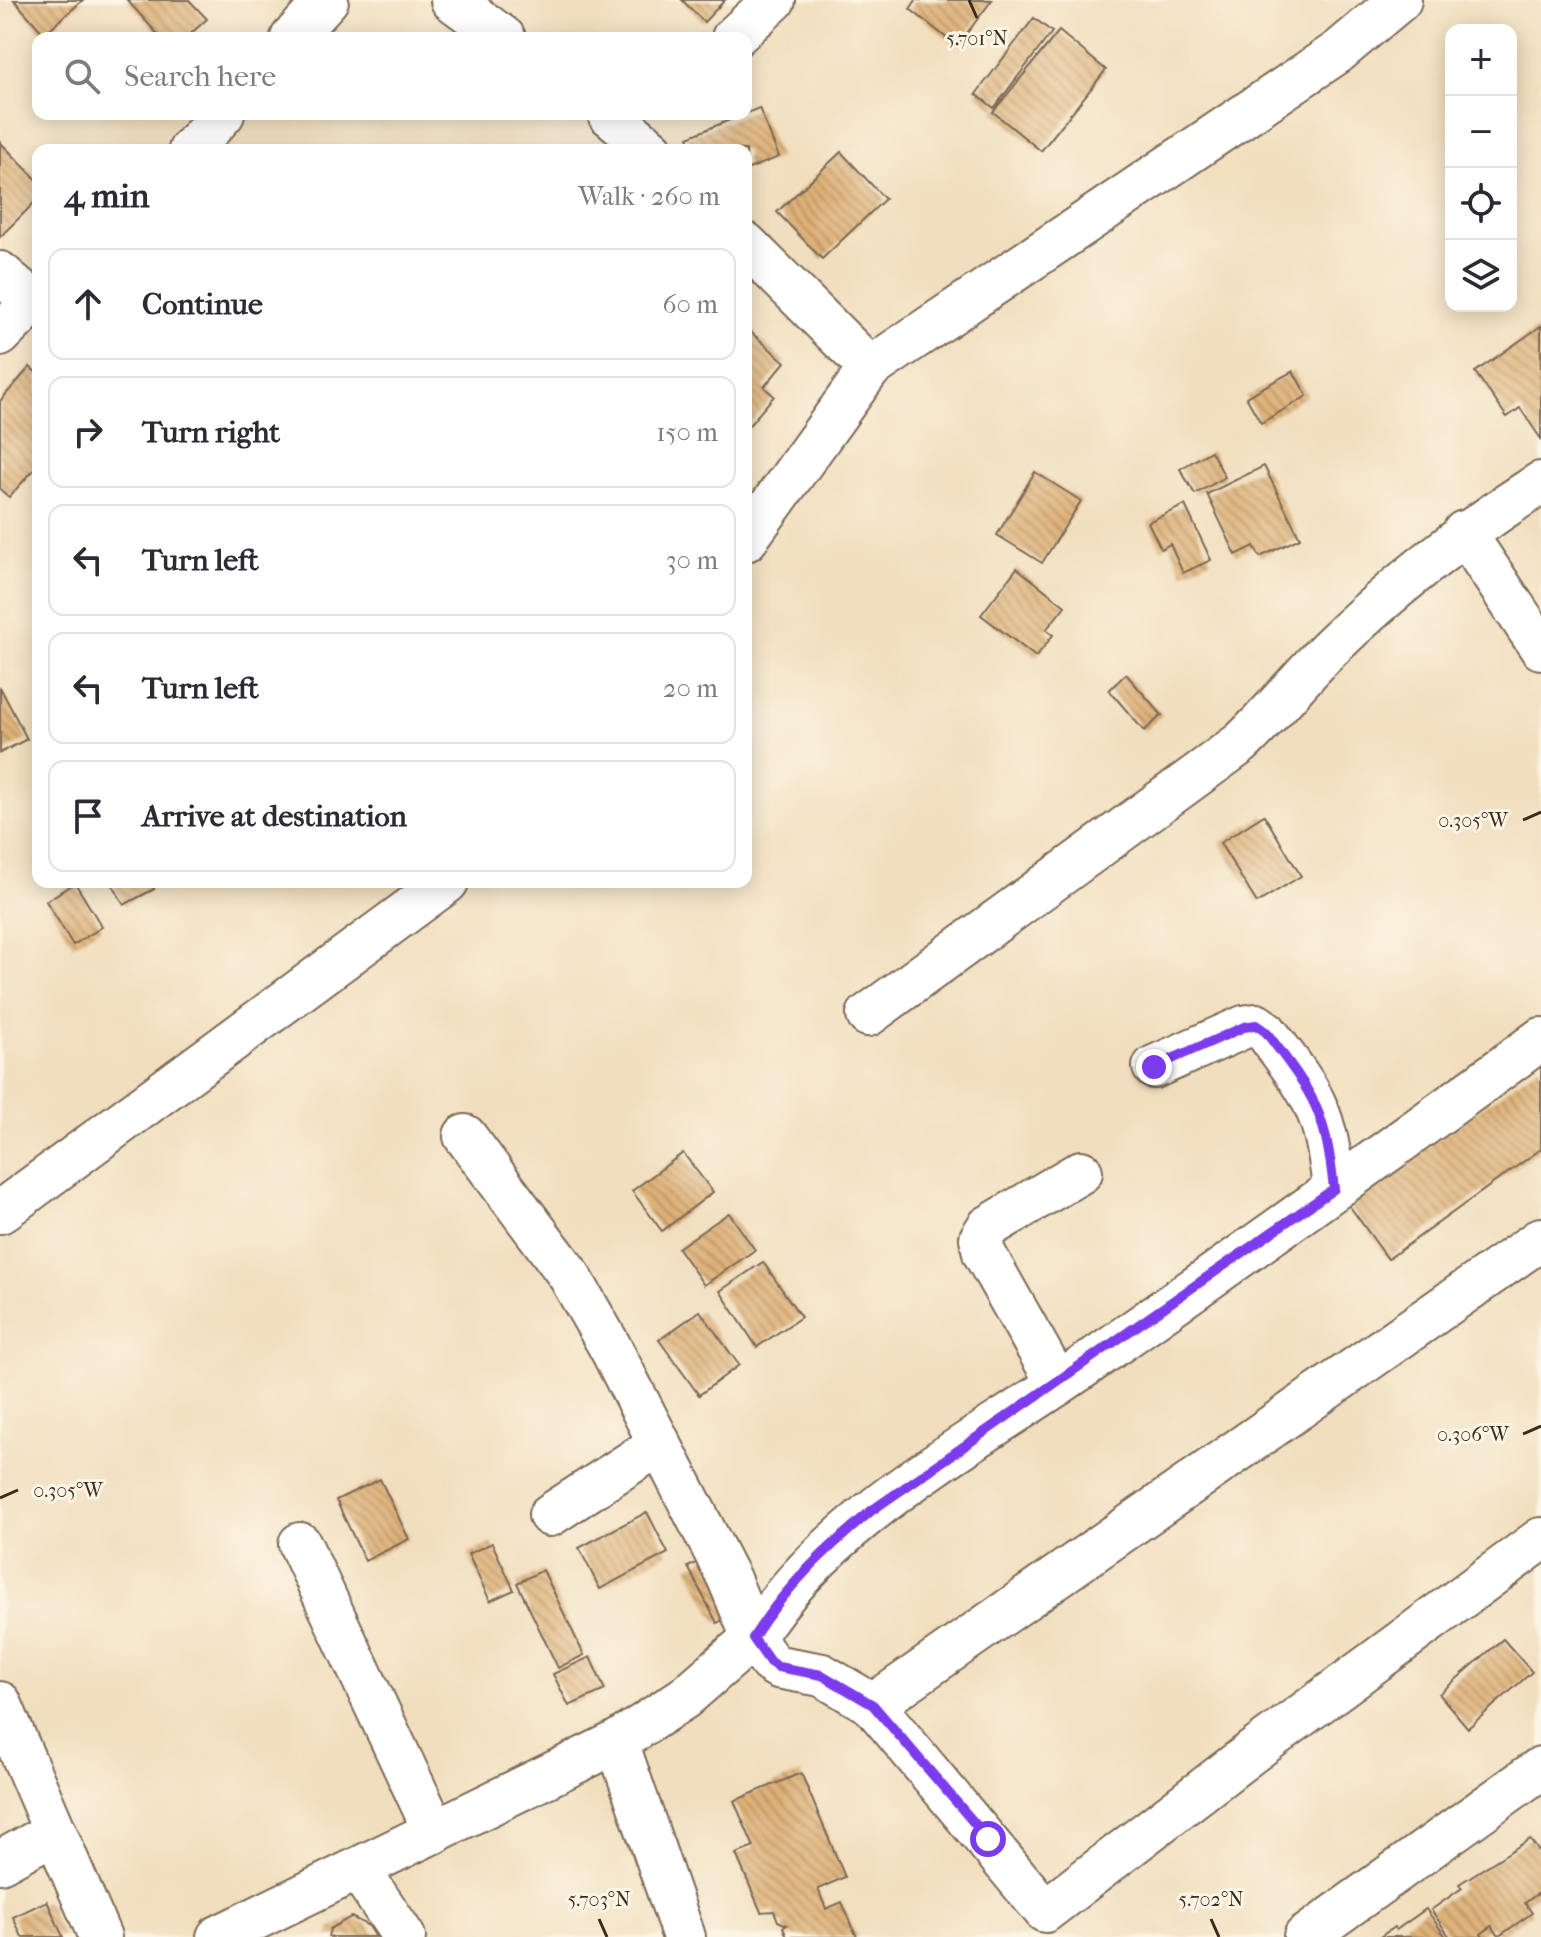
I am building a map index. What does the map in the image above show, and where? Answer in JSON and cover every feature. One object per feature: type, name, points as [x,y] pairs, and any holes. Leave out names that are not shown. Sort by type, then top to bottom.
[{"type":"street","points":[[298,32],[327,0]]},
{"type":"street","points":[[452,0],[496,32]]},
{"type":"street","points":[[739,32],[774,0]]},
{"type":"street","points":[[752,532],[870,368],[1338,52],[1400,0]]},
{"type":"street","points":[[196,144],[218,120]]},
{"type":"street","points":[[752,250],[870,368]]},
{"type":"street","points":[[0,273],[32,296]]},
{"type":"street","points":[[0,335],[32,303]]},
{"type":"street","points":[[868,1015],[1241,743],[1282,704],[1329,649],[1464,532],[1541,483]]},
{"type":"street","points":[[1464,532],[1541,648]]},
{"type":"street","points":[[0,1212],[439,888]]},
{"type":"street","points":[[1154,1067],[1244,1027],[1256,1025],[1266,1032],[1312,1094],[1321,1112],[1328,1135],[1334,1189]]},
{"type":"street","points":[[218,1937],[617,1742],[684,1698],[753,1638],[777,1601],[809,1564],[871,1511],[1058,1384],[1541,1039]]},
{"type":"street","points":[[465,1136],[547,1241],[569,1275],[610,1347],[729,1579],[753,1638],[770,1662],[778,1667],[822,1675],[873,1705],[1054,1924],[1252,1752],[1541,1539]]},
{"type":"street","points":[[1058,1384],[984,1253],[981,1238],[988,1227],[1081,1172]]},
{"type":"street","points":[[873,1705],[1535,1256]]},
{"type":"street","points":[[550,1515],[658,1445]]},
{"type":"street","points":[[300,1544],[435,1832]]},
{"type":"street","points":[[0,1703],[100,1937]]},
{"type":"street","points":[[617,1742],[684,1937]]},
{"type":"street","points":[[1305,1937],[1541,1768]]},
{"type":"street","points":[[0,1862],[55,1832]]},
{"type":"street","points":[[359,1870],[404,1937]]},
{"type":"building","points":[[14,0],[83,0],[46,32],[42,32]]},
{"type":"building","points":[[127,0],[189,0],[207,19],[193,32],[156,32]]},
{"type":"building","points":[[682,0],[725,0],[704,22]]},
{"type":"building","points":[[916,0],[992,0],[957,46],[910,9]]},
{"type":"building","points":[[1034,18],[1052,32],[994,108],[976,94]]},
{"type":"building","points":[[1059,31],[1106,70],[1041,151],[993,112]]},
{"type":"building","points":[[759,108],[779,157],[752,168],[752,144],[691,144],[688,137],[730,120],[752,120],[752,111]]},
{"type":"building","points":[[0,142],[32,175],[32,205],[0,237]]},
{"type":"building","points":[[841,152],[885,199],[822,259],[777,212]]},
{"type":"building","points":[[1541,326],[1541,439],[1520,408],[1507,417],[1475,372]]},
{"type":"building","points":[[752,333],[785,362],[764,387],[774,396],[752,422]]},
{"type":"building","points":[[30,367],[32,369],[32,472],[9,497],[0,489],[0,401]]},
{"type":"building","points":[[1293,371],[1307,396],[1261,423],[1246,397]]},
{"type":"building","points":[[1211,451],[1225,477],[1195,494],[1180,469]]},
{"type":"building","points":[[1264,466],[1300,538],[1260,557],[1254,546],[1236,555],[1207,494]]},
{"type":"building","points":[[1035,472],[1081,501],[1042,563],[997,535]]},
{"type":"building","points":[[1185,505],[1211,560],[1183,573],[1170,544],[1161,549],[1148,522]]},
{"type":"building","points":[[1017,568],[1065,606],[1046,630],[1053,635],[1036,657],[981,615]]},
{"type":"building","points":[[1126,674],[1162,715],[1144,731],[1109,690]]},
{"type":"building","points":[[0,687],[27,739],[0,753]]},
{"type":"building","points":[[1264,815],[1301,876],[1257,903],[1220,843]]},
{"type":"building","points":[[67,888],[78,888],[102,927],[73,945],[46,901]]},
{"type":"building","points":[[114,888],[154,889],[124,905]]},
{"type":"building","points":[[1541,1065],[1541,1149],[1388,1259],[1348,1204]]},
{"type":"building","points":[[683,1153],[713,1192],[662,1231],[632,1191]]},
{"type":"building","points":[[729,1213],[755,1250],[704,1285],[678,1248]]},
{"type":"building","points":[[763,1262],[801,1317],[757,1347],[720,1291]]},
{"type":"building","points":[[700,1311],[739,1365],[699,1395],[659,1340]]},
{"type":"building","points":[[380,1479],[409,1539],[365,1561],[336,1500]]},
{"type":"building","points":[[647,1512],[668,1553],[600,1589],[579,1548]]},
{"type":"building","points":[[492,1543],[514,1590],[490,1601],[468,1554]]},
{"type":"building","points":[[708,1557],[737,1613],[717,1623],[688,1567]]},
{"type":"building","points":[[543,1570],[584,1655],[558,1668],[517,1583]]},
{"type":"building","points":[[1503,1639],[1532,1672],[1468,1728],[1439,1694]]},
{"type":"building","points":[[590,1657],[605,1690],[569,1706],[553,1674]]},
{"type":"building","points":[[801,1773],[845,1877],[818,1889],[826,1909],[842,1902],[857,1937],[787,1937],[783,1927],[787,1925],[778,1921],[774,1911],[761,1912],[736,1854],[754,1847],[734,1801]]},
{"type":"building","points":[[1530,1839],[1541,1854],[1541,1899],[1537,1894],[1525,1903],[1532,1913],[1499,1936],[1492,1926],[1481,1934],[1483,1937],[1450,1937],[1431,1910],[1462,1888],[1459,1884]]},
{"type":"building","points":[[47,1901],[63,1937],[22,1937],[13,1917]]},
{"type":"building","points":[[1426,1909],[1446,1937],[1380,1937],[1394,1927],[1396,1930]]},
{"type":"building","points":[[351,1917],[369,1926],[376,1937],[328,1937],[330,1929]]},
{"type":"route","points":[[988,1839],[873,1705],[822,1675],[778,1667],[770,1662],[753,1638],[777,1601],[809,1564],[871,1511],[1081,1368],[1334,1189],[1328,1135],[1321,1112],[1312,1094],[1266,1032],[1256,1025],[1244,1027],[1154,1067]]}]
